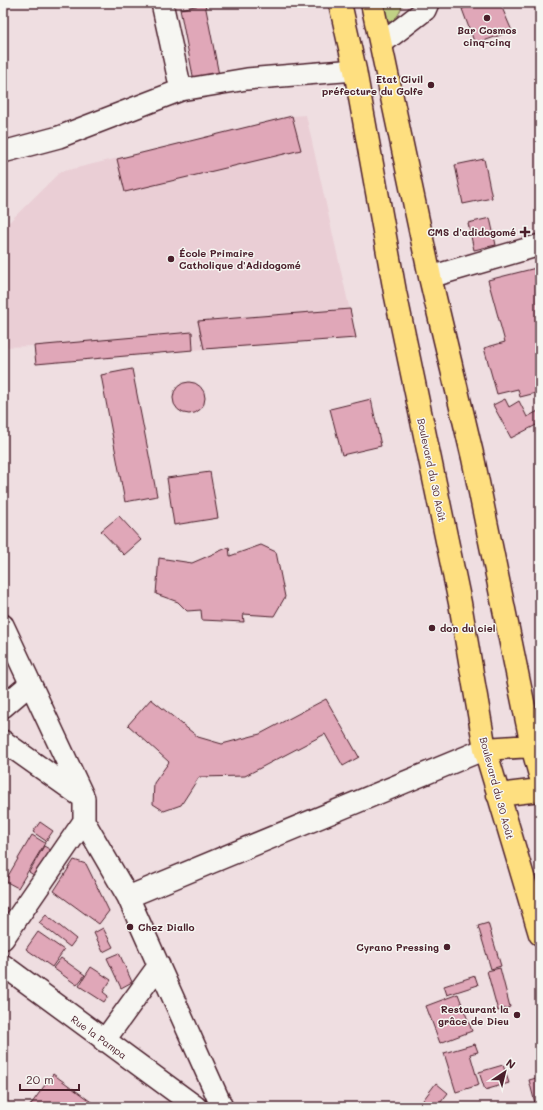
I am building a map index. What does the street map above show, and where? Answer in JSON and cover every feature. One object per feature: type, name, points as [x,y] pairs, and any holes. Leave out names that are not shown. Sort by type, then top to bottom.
[{"type":"highway","name":"Boulevard du 30 Août","points":[[340,3],[355,70],[395,292],[460,603],[485,749],[540,934]]},
{"type":"highway","points":[[372,3],[430,277],[473,458],[536,746],[540,775]]},
{"type":"highway","points":[[485,749],[536,746]]},
{"type":"highway","points":[[498,794],[540,790]]},
{"type":"street","points":[[162,3],[181,90]]},
{"type":"street","points":[[381,44],[425,10],[428,3]]},
{"type":"street","points":[[3,152],[59,137],[181,90],[248,79],[355,70]]},
{"type":"street","points":[[430,277],[540,245]]},
{"type":"street","points":[[3,625],[84,798],[84,821],[128,897],[222,1107]]},
{"type":"street","points":[[3,707],[30,684]]},
{"type":"street","points":[[3,741],[84,798]]},
{"type":"street","points":[[128,897],[485,749]]},
{"type":"street","points":[[3,939],[84,821]]},
{"type":"street","name":"Rue la Pampa","points":[[3,965],[196,1107]]},
{"type":"street","points":[[104,1040],[159,966]]},
{"type":"shaded area","name":"École Primaire Catholique d'Adidogomé","points":[[306,115],[356,338],[204,349],[36,364],[34,346],[3,347],[3,228],[60,172],[292,116]]},
{"type":"green space","points":[[382,3],[403,3],[397,17],[390,22],[386,19]]},
{"type":"building","points":[[474,3],[500,3],[512,31],[475,44],[462,9]]},
{"type":"building","points":[[205,4],[219,75],[194,81],[180,9]]},
{"type":"building","points":[[292,116],[301,150],[125,192],[117,159]]},
{"type":"building","points":[[484,159],[492,198],[463,204],[455,165]]},
{"type":"building","points":[[490,218],[496,245],[474,250],[468,223]]},
{"type":"building","points":[[540,267],[540,392],[520,397],[518,389],[497,394],[484,348],[505,342],[488,280]]},
{"type":"building","points":[[350,309],[356,338],[204,349],[198,321]]},
{"type":"building","points":[[192,332],[193,350],[36,364],[34,346]]},
{"type":"building","points":[[132,369],[157,496],[125,502],[101,375]]},
{"type":"building","points":[[186,382],[192,382],[202,389],[205,398],[204,404],[198,411],[192,414],[186,414],[176,407],[173,401],[173,395],[180,385]]},
{"type":"building","points":[[371,399],[381,446],[342,455],[330,409]]},
{"type":"building","points":[[505,399],[509,407],[519,401],[527,417],[540,410],[540,423],[511,438],[493,405]]},
{"type":"building","points":[[210,472],[218,518],[174,525],[167,478]]},
{"type":"building","points":[[119,516],[141,540],[124,555],[101,531]]},
{"type":"building","points":[[261,545],[276,552],[285,597],[274,616],[243,614],[244,622],[202,620],[201,610],[187,611],[178,602],[156,594],[159,558],[192,563],[229,547],[230,556]]},
{"type":"building","points":[[151,699],[198,737],[222,744],[260,734],[326,699],[359,757],[343,766],[325,734],[245,776],[199,777],[181,805],[164,811],[153,804],[154,783],[169,762],[128,725]]},
{"type":"building","points":[[40,822],[53,831],[46,841],[33,832]]},
{"type":"building","points":[[32,835],[45,843],[18,888],[5,881]]},
{"type":"building","points":[[44,846],[56,853],[40,879],[29,872]]},
{"type":"building","points":[[74,860],[86,864],[109,911],[99,924],[54,891]]},
{"type":"building","points":[[3,905],[10,910],[3,920]]},
{"type":"building","points":[[46,915],[76,939],[70,947],[39,923]]},
{"type":"building","points":[[488,923],[501,966],[491,969],[478,926]]},
{"type":"building","points":[[103,928],[113,947],[103,952],[94,933]]},
{"type":"building","points":[[38,932],[64,950],[52,967],[26,949]]},
{"type":"building","points":[[119,953],[132,982],[121,988],[107,958]]},
{"type":"building","points":[[61,958],[85,975],[77,985],[53,968]]},
{"type":"building","points":[[91,967],[111,980],[103,992],[108,996],[104,1002],[79,986]]},
{"type":"building","points":[[500,968],[510,1007],[498,1011],[487,971]]},
{"type":"building","points":[[475,976],[478,985],[447,995],[444,986]]},
{"type":"building","points":[[458,994],[472,1031],[440,1043],[426,1006]]},
{"type":"building","points":[[475,1044],[478,1052],[470,1054],[479,1085],[456,1092],[444,1053]]},
{"type":"building","points":[[503,1065],[509,1083],[485,1090],[479,1072]]},
{"type":"building","points":[[53,1074],[98,1107],[29,1107]]},
{"type":"building","points":[[540,1077],[540,1107],[536,1107],[529,1080]]},
{"type":"building","points":[[436,1083],[448,1093],[437,1107],[418,1107]]},
{"type":"place","name":"Bar Cosmos cinq-cinq","points":[[487,18]]},
{"type":"place","name":"Etat Civil préfecture du Golfe","points":[[431,85]]},
{"type":"place","name":"CMS d'adidogomé","points":[[525,232]]},
{"type":"place","name":"École Primaire Catholique d'Adidogomé","points":[[171,259]]},
{"type":"place","name":"don du ciel","points":[[432,628]]},
{"type":"place","name":"Chez Diallo","points":[[130,927]]},
{"type":"place","name":"Cyrano Pressing","points":[[447,947]]},
{"type":"place","name":"Restaurant la grâce de Dieu","points":[[517,1015]]}]
